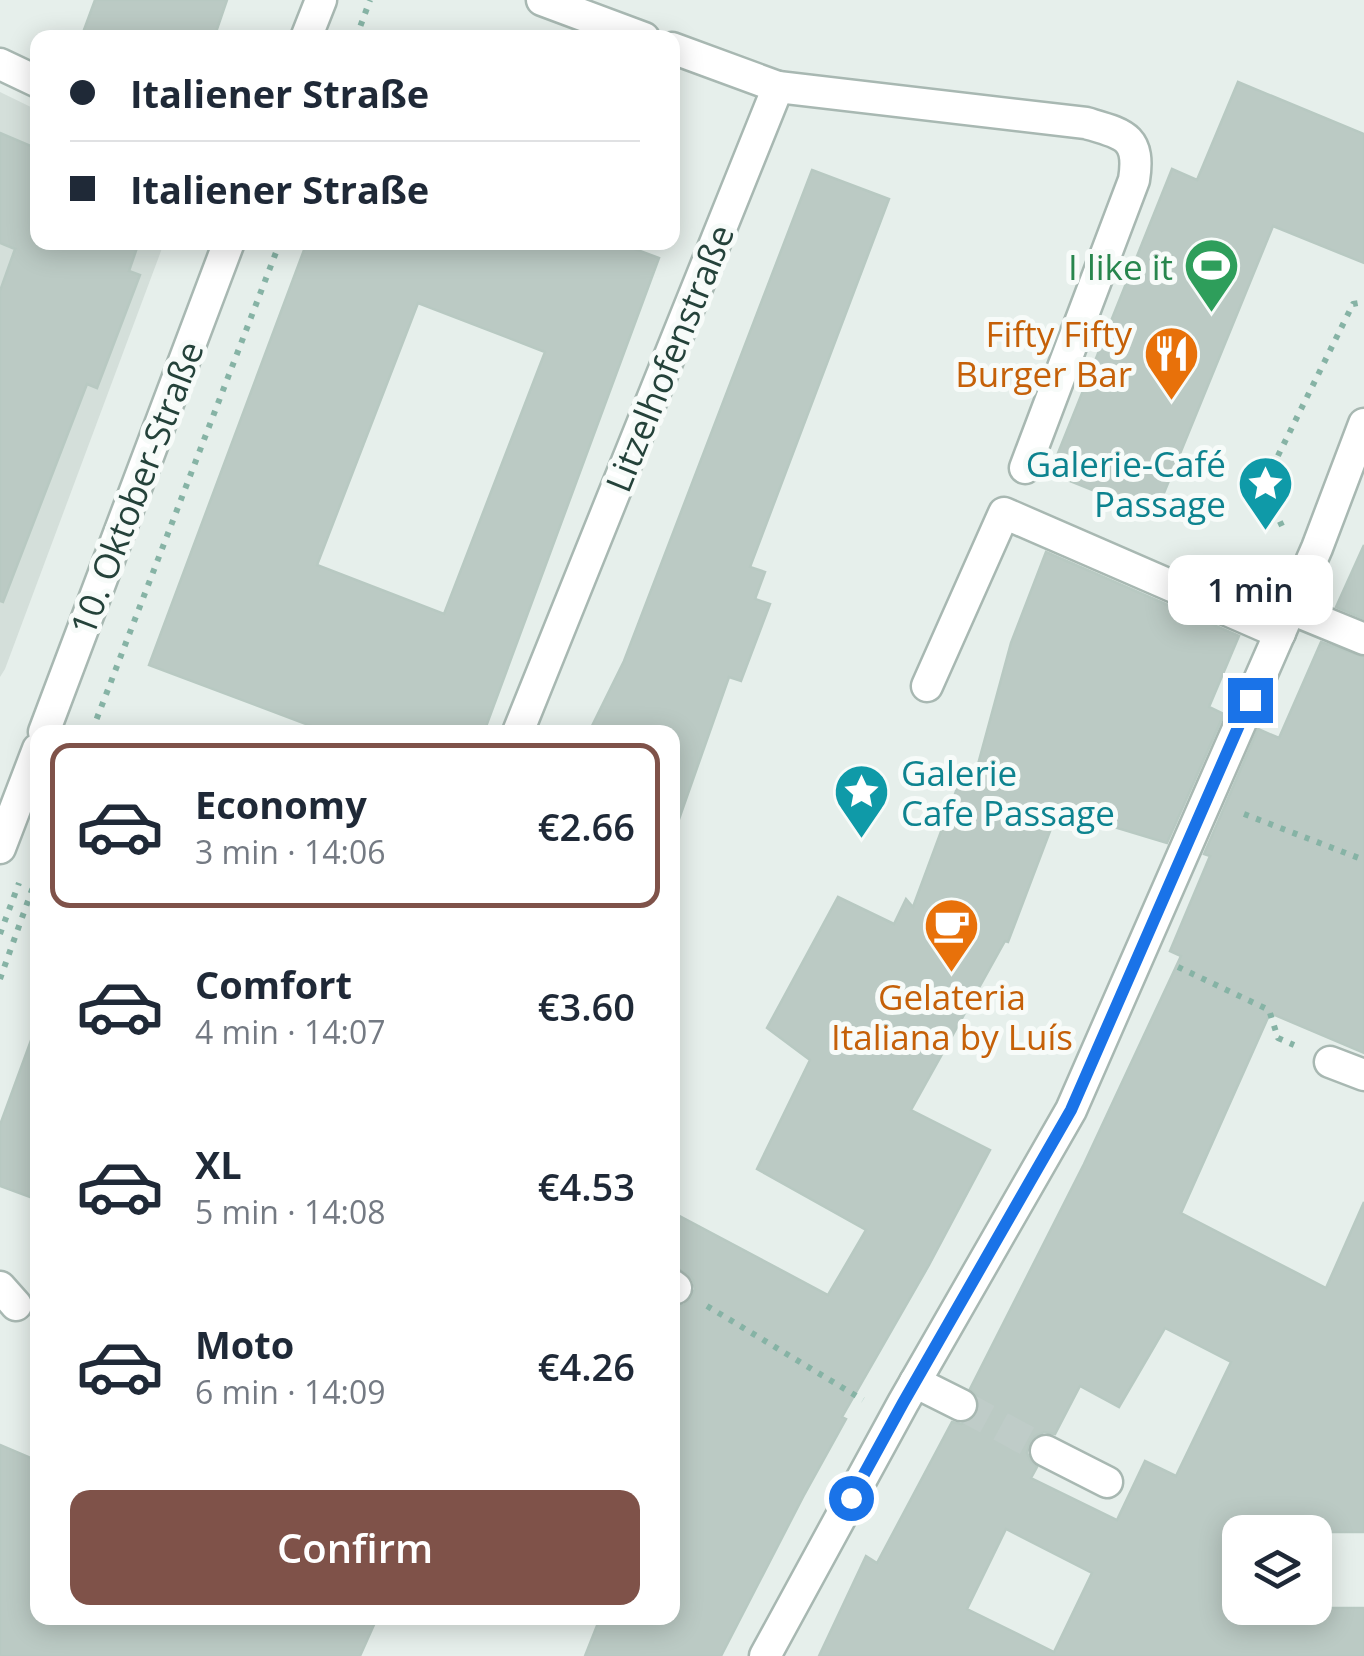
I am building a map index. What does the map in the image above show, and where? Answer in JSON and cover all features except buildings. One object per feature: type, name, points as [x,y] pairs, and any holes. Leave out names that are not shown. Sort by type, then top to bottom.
[{"type":"street","points":[[309,30],[321,0]]},
{"type":"street","points":[[542,0],[623,30]]},
{"type":"street","points":[[680,51],[778,87],[1086,123],[1120,133],[1135,146],[1138,160],[1134,180],[1025,468]]},
{"type":"street","points":[[0,64],[30,78]]},
{"type":"street","name":"Litzelhofenstraße","points":[[521,725],[778,87]]},
{"type":"street","name":"10. Oktober-Straße","points":[[47,725],[226,250]]},
{"type":"street","points":[[766,1656],[1071,1110],[1317,548],[1364,424]]},
{"type":"street","points":[[927,686],[1004,513],[1285,621],[1364,639]]},
{"type":"street","points":[[0,848],[30,772]]},
{"type":"street","points":[[1330,1062],[1364,1075]]},
{"type":"street","points":[[0,1287],[16,1305],[0,1304]]},
{"type":"street","points":[[916,1382],[962,1405]]},
{"type":"street","points":[[1046,1450],[1107,1482]]},
{"type":"path","points":[[359,30],[370,0]]},
{"type":"path","points":[[94,725],[277,250]]},
{"type":"path","points":[[1286,535],[1263,486],[1353,304],[1364,302]]},
{"type":"path","points":[[1243,814],[1364,860]]},
{"type":"path","points":[[0,934],[24,870]]},
{"type":"path","points":[[0,979],[30,895]]},
{"type":"path","points":[[1174,965],[1269,1010],[1278,1038],[1330,1062]]},
{"type":"path","points":[[680,1291],[865,1401],[873,1386]]},
{"type":"shaded area","points":[[0,92],[30,107],[30,250],[161,250],[0,677]]},
{"type":"tunnel","points":[[961,1405],[1046,1451]]},
{"type":"place","name":"I like it","points":[[1212,315]]},
{"type":"place","name":"Fifty Fifty Burger Bar","points":[[1171,402]]},
{"type":"place","name":"Galerie-Café Passage","points":[[1265,532]]},
{"type":"place","name":"Galerie Cafe Passage","points":[[862,841]]},
{"type":"place","name":"Gelateria Italiana by Luís","points":[[952,974]]},
{"type":"route","points":[[851,1498],[1071,1110],[1250,700]]}]
